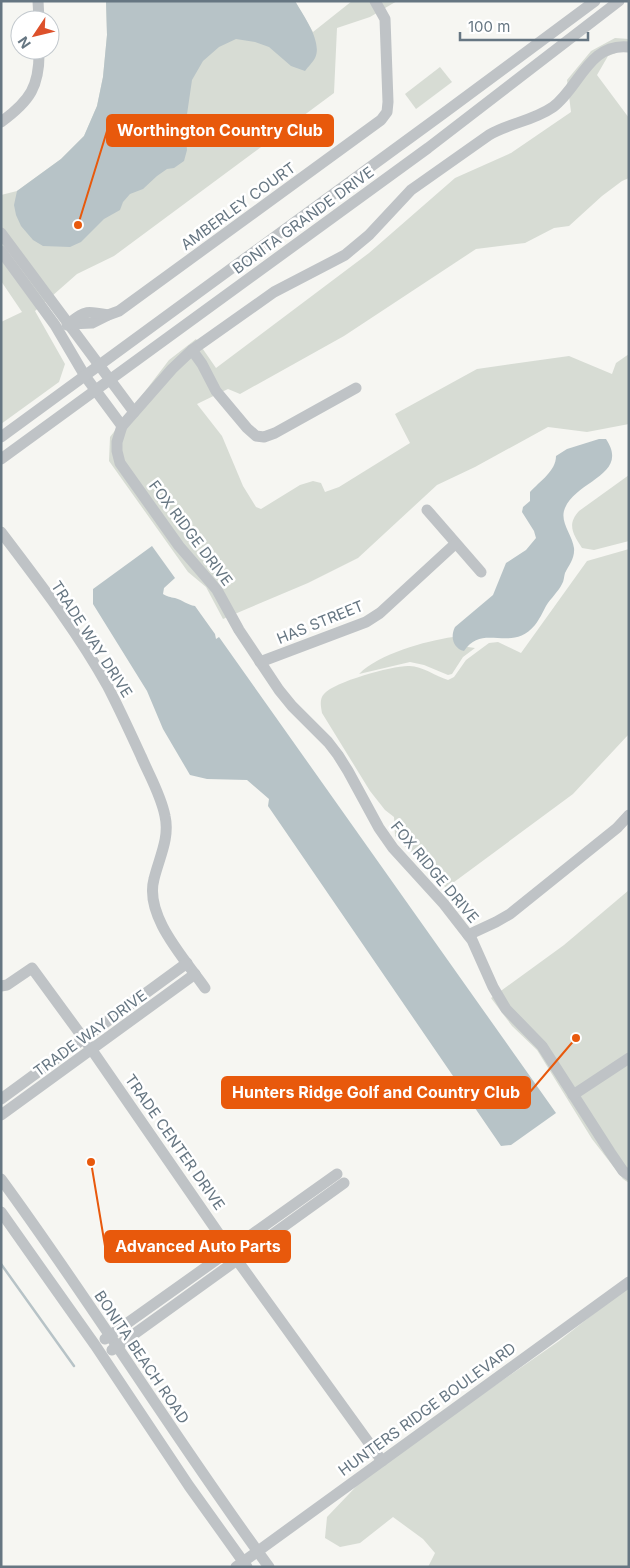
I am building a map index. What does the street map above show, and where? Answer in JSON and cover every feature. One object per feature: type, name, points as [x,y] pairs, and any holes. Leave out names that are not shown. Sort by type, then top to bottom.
[{"type":"street","name":"AMBERLEY COURT","points":[[58,331],[77,316],[89,311],[108,315],[119,311],[381,120],[387,112],[388,102],[385,19],[375,1]]},
{"type":"street","name":"BONITA GRANDE DRIVE","points":[[1,437],[473,92],[594,1]]},
{"type":"street","name":"BONITA GRANDE DRIVE","points":[[1,459],[483,106],[619,1]]},
{"type":"street","points":[[1,252],[58,331],[95,390],[122,426],[172,369],[192,350],[274,292],[345,255],[369,236],[411,190],[489,135],[499,129],[538,116],[555,105],[570,90],[588,64],[596,57],[613,48],[629,47]]},
{"type":"street","points":[[1,122],[19,108],[35,88],[40,60]]},
{"type":"street","points":[[473,92],[483,106]]},
{"type":"street","points":[[1,233],[134,412]]},
{"type":"street","points":[[192,350],[202,364],[216,391],[256,436],[264,437],[275,433],[356,388]]},
{"type":"street","name":"FOX RIDGE DRIVE","points":[[122,426],[117,442],[120,463],[178,546],[217,590],[233,620],[260,662],[292,706],[328,742],[338,755],[379,828],[393,848],[444,904],[468,935],[480,955],[493,987],[506,1009],[542,1046],[614,1158],[629,1176]]},
{"type":"street","points":[[427,510],[481,572]]},
{"type":"street","name":"TRADE WAY DRIVE","points":[[1,532],[60,613],[106,683],[158,794],[165,816],[166,834],[164,849],[153,881],[154,908],[158,920],[205,988]]},
{"type":"street","name":"HAS STREET","points":[[260,662],[366,622],[380,613],[455,544]]},
{"type":"street","points":[[468,935],[510,914],[617,828],[629,815]]},
{"type":"street","name":"TRADE WAY DRIVE","points":[[1,1100],[187,963]]},
{"type":"street","name":"TRADE CENTER DRIVE","points":[[1,986],[7,985],[32,968],[92,1050],[230,1250],[382,1461]]},
{"type":"street","name":"TRADE WAY DRIVE","points":[[1,1115],[195,974]]},
{"type":"street","points":[[573,1095],[629,1058]]},
{"type":"street","name":"BONITA BEACH ROAD","points":[[1,1179],[110,1335],[182,1445],[269,1567]]},
{"type":"street","points":[[95,1345],[230,1250],[340,1179],[238,1260],[103,1357]]},
{"type":"street","points":[[1,1212],[95,1345],[242,1565]]},
{"type":"street","name":"HUNTERS RIDGE BOULEVARD","points":[[242,1565],[258,1551],[629,1282]]},
{"type":"shaded area","points":[[106,1],[295,1],[313,32],[352,1],[397,1],[370,17],[337,28],[334,93],[114,256],[77,274],[35,311],[65,364],[59,382],[1,424],[1,322],[22,312],[1,281],[1,195],[17,191],[61,159],[84,136],[97,106],[103,77],[107,35]]},
{"type":"shaded area","points":[[106,1],[295,1],[311,29],[317,52],[314,60],[305,71],[291,66],[269,47],[255,42],[236,39],[219,47],[203,61],[192,80],[185,128],[187,150],[184,161],[174,168],[167,169],[143,189],[130,194],[123,202],[120,210],[104,219],[81,242],[70,247],[43,246],[33,240],[21,226],[14,205],[17,191],[61,159],[84,136],[97,106],[103,77],[107,35]]},
{"type":"shaded area","points":[[615,38],[629,39],[629,52],[621,51],[608,56],[597,75],[629,118],[629,178],[602,196],[569,226],[554,228],[525,243],[476,249],[344,336],[240,394],[228,389],[197,404],[222,436],[243,486],[256,507],[261,509],[300,485],[313,481],[321,483],[325,492],[339,487],[410,443],[395,414],[477,369],[569,356],[612,374],[616,363],[629,354],[629,424],[587,432],[548,427],[475,467],[437,485],[358,558],[308,583],[223,619],[206,587],[188,572],[109,461],[110,437],[169,360],[196,339],[216,368],[369,253],[455,178],[511,153],[571,112],[567,80],[591,51]]},
{"type":"shaded area","points":[[440,67],[452,82],[416,109],[405,94]]},
{"type":"shaded area","points":[[599,439],[606,439],[612,451],[611,461],[607,469],[571,498],[565,508],[566,528],[574,548],[573,558],[560,587],[535,625],[526,633],[516,637],[480,639],[472,643],[464,651],[460,650],[453,642],[455,627],[493,595],[506,563],[526,550],[536,538],[534,531],[522,512],[523,507],[530,501],[530,492],[547,476],[556,456],[567,449]]},
{"type":"shaded area","points":[[629,475],[629,541],[594,550],[582,548],[573,530],[572,525],[575,516],[579,511]]},
{"type":"shaded area","points":[[152,546],[175,578],[164,588],[163,594],[195,606],[215,634],[216,639],[219,637],[556,1113],[511,1145],[501,1146],[268,806],[269,799],[247,780],[207,779],[190,775],[163,729],[147,691],[93,604],[93,589]]},
{"type":"shaded area","points":[[629,549],[629,734],[573,794],[446,888],[395,836],[394,817],[385,810],[370,791],[322,713],[322,696],[330,689],[350,680],[400,667],[418,667],[448,680],[454,677],[466,660],[489,643],[498,642],[521,653],[587,561]]},
{"type":"shaded area","points":[[453,637],[453,640],[475,648],[463,657],[452,674],[448,675],[424,665],[410,662],[359,674],[378,660],[390,655],[416,645]]},
{"type":"shaded area","points":[[629,890],[629,1183],[623,1179],[592,1139],[537,1050],[512,1026],[491,998],[564,945]]},
{"type":"shaded area","points":[[629,1286],[629,1567],[428,1567],[435,1553],[423,1539],[393,1517],[360,1543],[340,1547],[325,1538],[327,1517],[369,1473],[559,1341]]},
{"type":"waterway","points":[[1,1264],[74,1366]]},
{"type":"place","name":"Worthington Country Club","points":[[78,225]]},
{"type":"place","name":"Hunters Ridge Golf and Country Club","points":[[576,1038]]},
{"type":"place","name":"Advanced Auto Parts","points":[[91,1162]]}]
